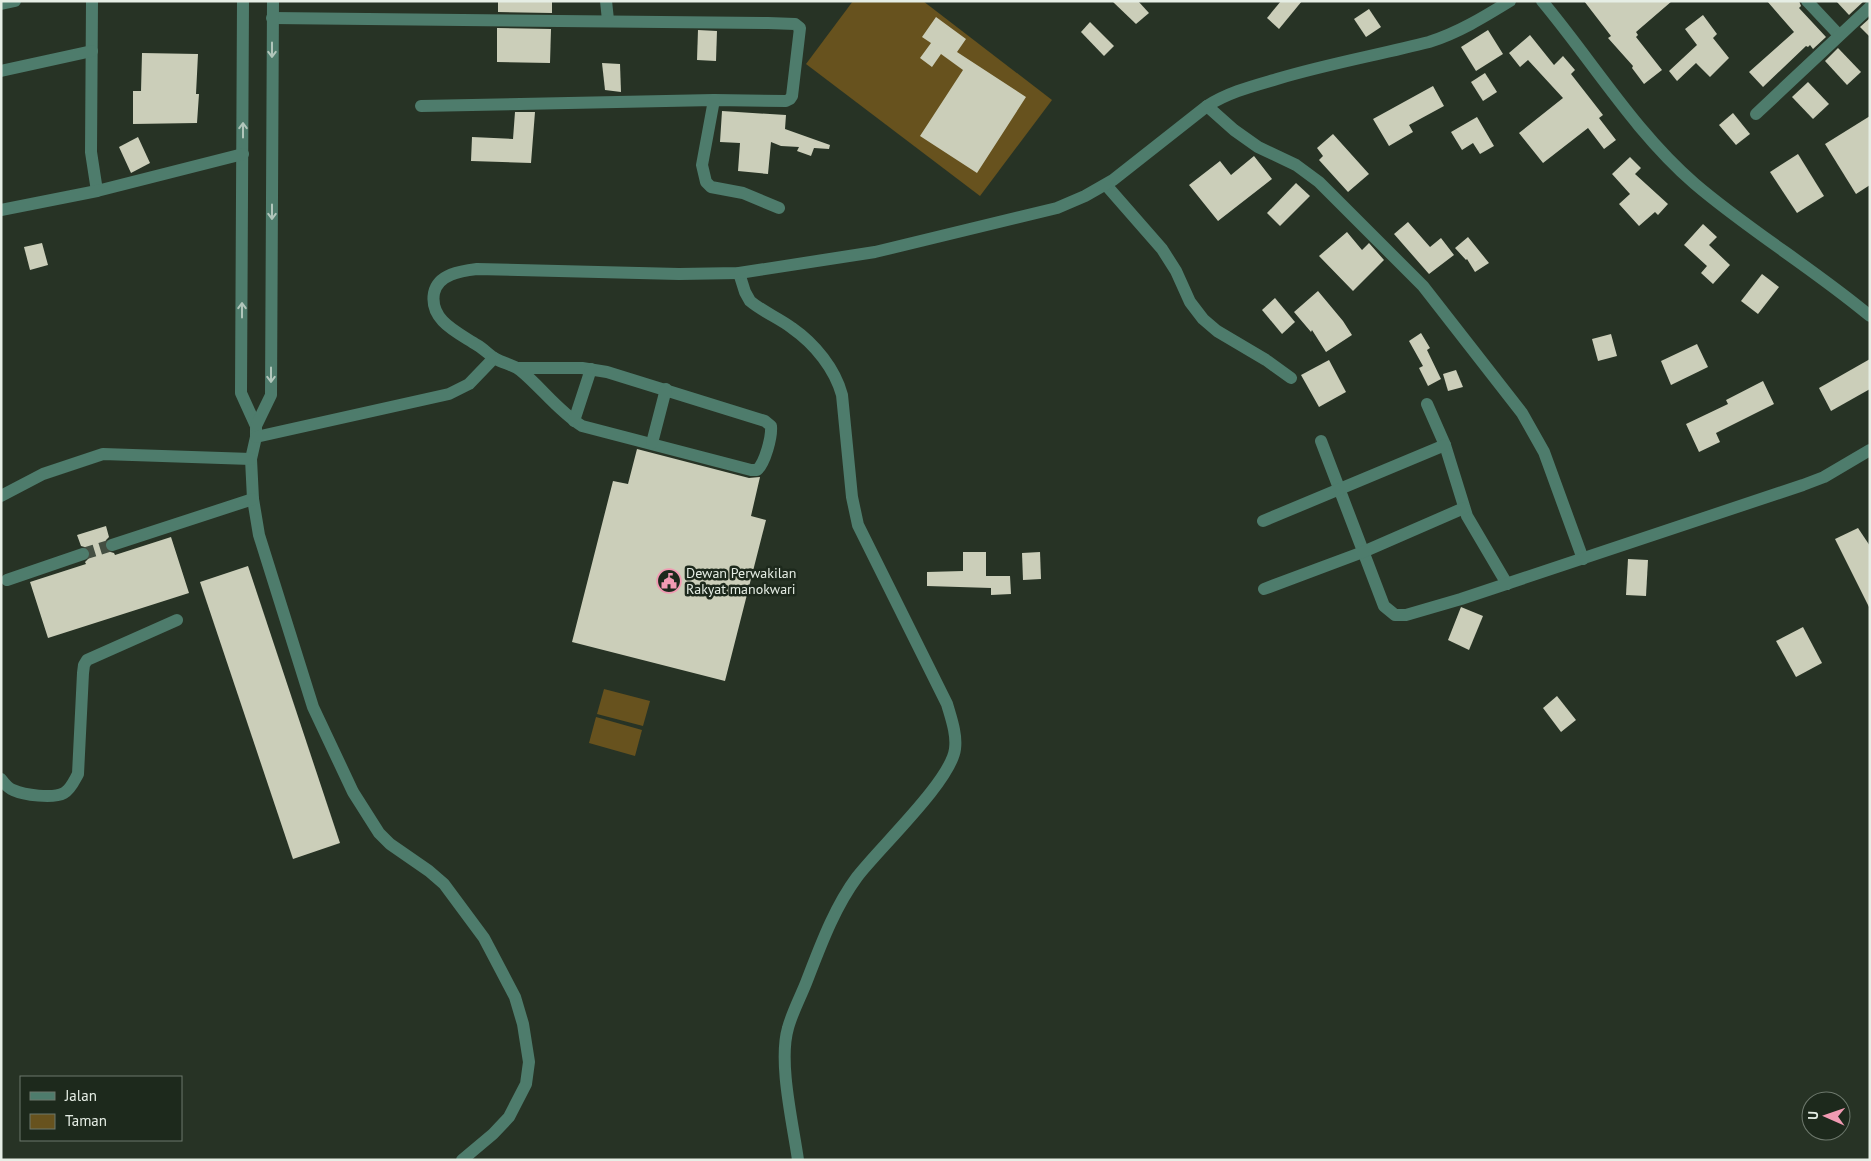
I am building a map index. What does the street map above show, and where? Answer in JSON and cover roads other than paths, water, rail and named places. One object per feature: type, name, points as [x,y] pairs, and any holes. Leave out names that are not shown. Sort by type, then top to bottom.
[{"type":"street","points":[[1,4],[15,1]]},
{"type":"street","points":[[92,1],[92,152],[96,191]]},
{"type":"street","points":[[243,1],[242,393],[256,432]]},
{"type":"street","points":[[273,1],[271,395],[256,432],[251,459],[253,499],[259,535],[313,707],[353,792],[379,833],[390,844],[434,875],[459,902],[484,938],[515,997],[528,1049],[529,1062],[526,1084],[509,1117],[493,1134],[462,1160]]},
{"type":"street","points":[[606,1],[608,20]]},
{"type":"street","points":[[518,368],[591,369],[607,372],[765,421],[771,426],[770,440],[761,465],[755,470],[652,443],[593,430],[574,421],[518,368],[494,358],[441,320],[434,307],[434,292],[437,286],[447,276],[457,272],[477,269],[679,274],[739,273],[875,252],[1057,208],[1072,203],[1106,185],[1207,106],[1230,93],[1310,69],[1435,39],[1453,33],[1510,1]]},
{"type":"street","points":[[1542,1],[1639,128],[1671,162],[1725,208],[1845,295],[1870,316]]},
{"type":"street","points":[[1807,1],[1839,35]]},
{"type":"street","points":[[1756,114],[1870,7]]},
{"type":"street","points":[[272,18],[477,21],[608,20],[768,23],[799,26],[800,33],[792,96],[786,101],[714,100],[421,106]]},
{"type":"street","points":[[1,71],[92,51]]},
{"type":"street","points":[[714,100],[702,166],[706,182],[711,187],[744,193],[778,208]]},
{"type":"street","points":[[1207,106],[1258,148],[1296,165],[1319,182],[1423,286],[1522,413],[1544,452],[1583,559]]},
{"type":"street","points":[[1,210],[96,191],[242,154]]},
{"type":"street","points":[[1106,185],[1162,249],[1176,271],[1190,302],[1203,319],[1217,331],[1266,360],[1291,378]]},
{"type":"street","points":[[739,273],[750,301],[802,336],[830,367],[838,381],[842,395],[852,497],[858,525],[947,704],[953,727],[955,749],[947,769],[934,787],[856,878],[823,939],[788,1028],[784,1048],[785,1067],[798,1160]]},
{"type":"street","points":[[256,432],[449,394],[469,384],[494,358]]},
{"type":"street","points":[[574,421],[591,369]]},
{"type":"street","points":[[652,443],[666,389]]},
{"type":"street","points":[[1427,404],[1445,444],[1467,516],[1507,584]]},
{"type":"street","points":[[1321,441],[1384,606],[1395,615],[1422,612],[1817,480],[1870,450]]},
{"type":"street","points":[[1263,521],[1445,444]]},
{"type":"street","points":[[1,496],[43,474],[103,454],[251,459]]},
{"type":"street","points":[[112,545],[253,499]]},
{"type":"street","points":[[1264,589],[1363,552],[1464,508]]},
{"type":"street","points":[[7,580],[83,554]]},
{"type":"street","points":[[1,779],[11,789],[29,795],[51,796],[63,794],[71,787],[78,774],[84,665],[87,660],[177,620]]},
{"type":"tunnel","points":[[83,554],[112,545]]},
{"type":"place","name":"Dewan Perwakilan Rakyat manokwari","points":[[669,581]]}]
